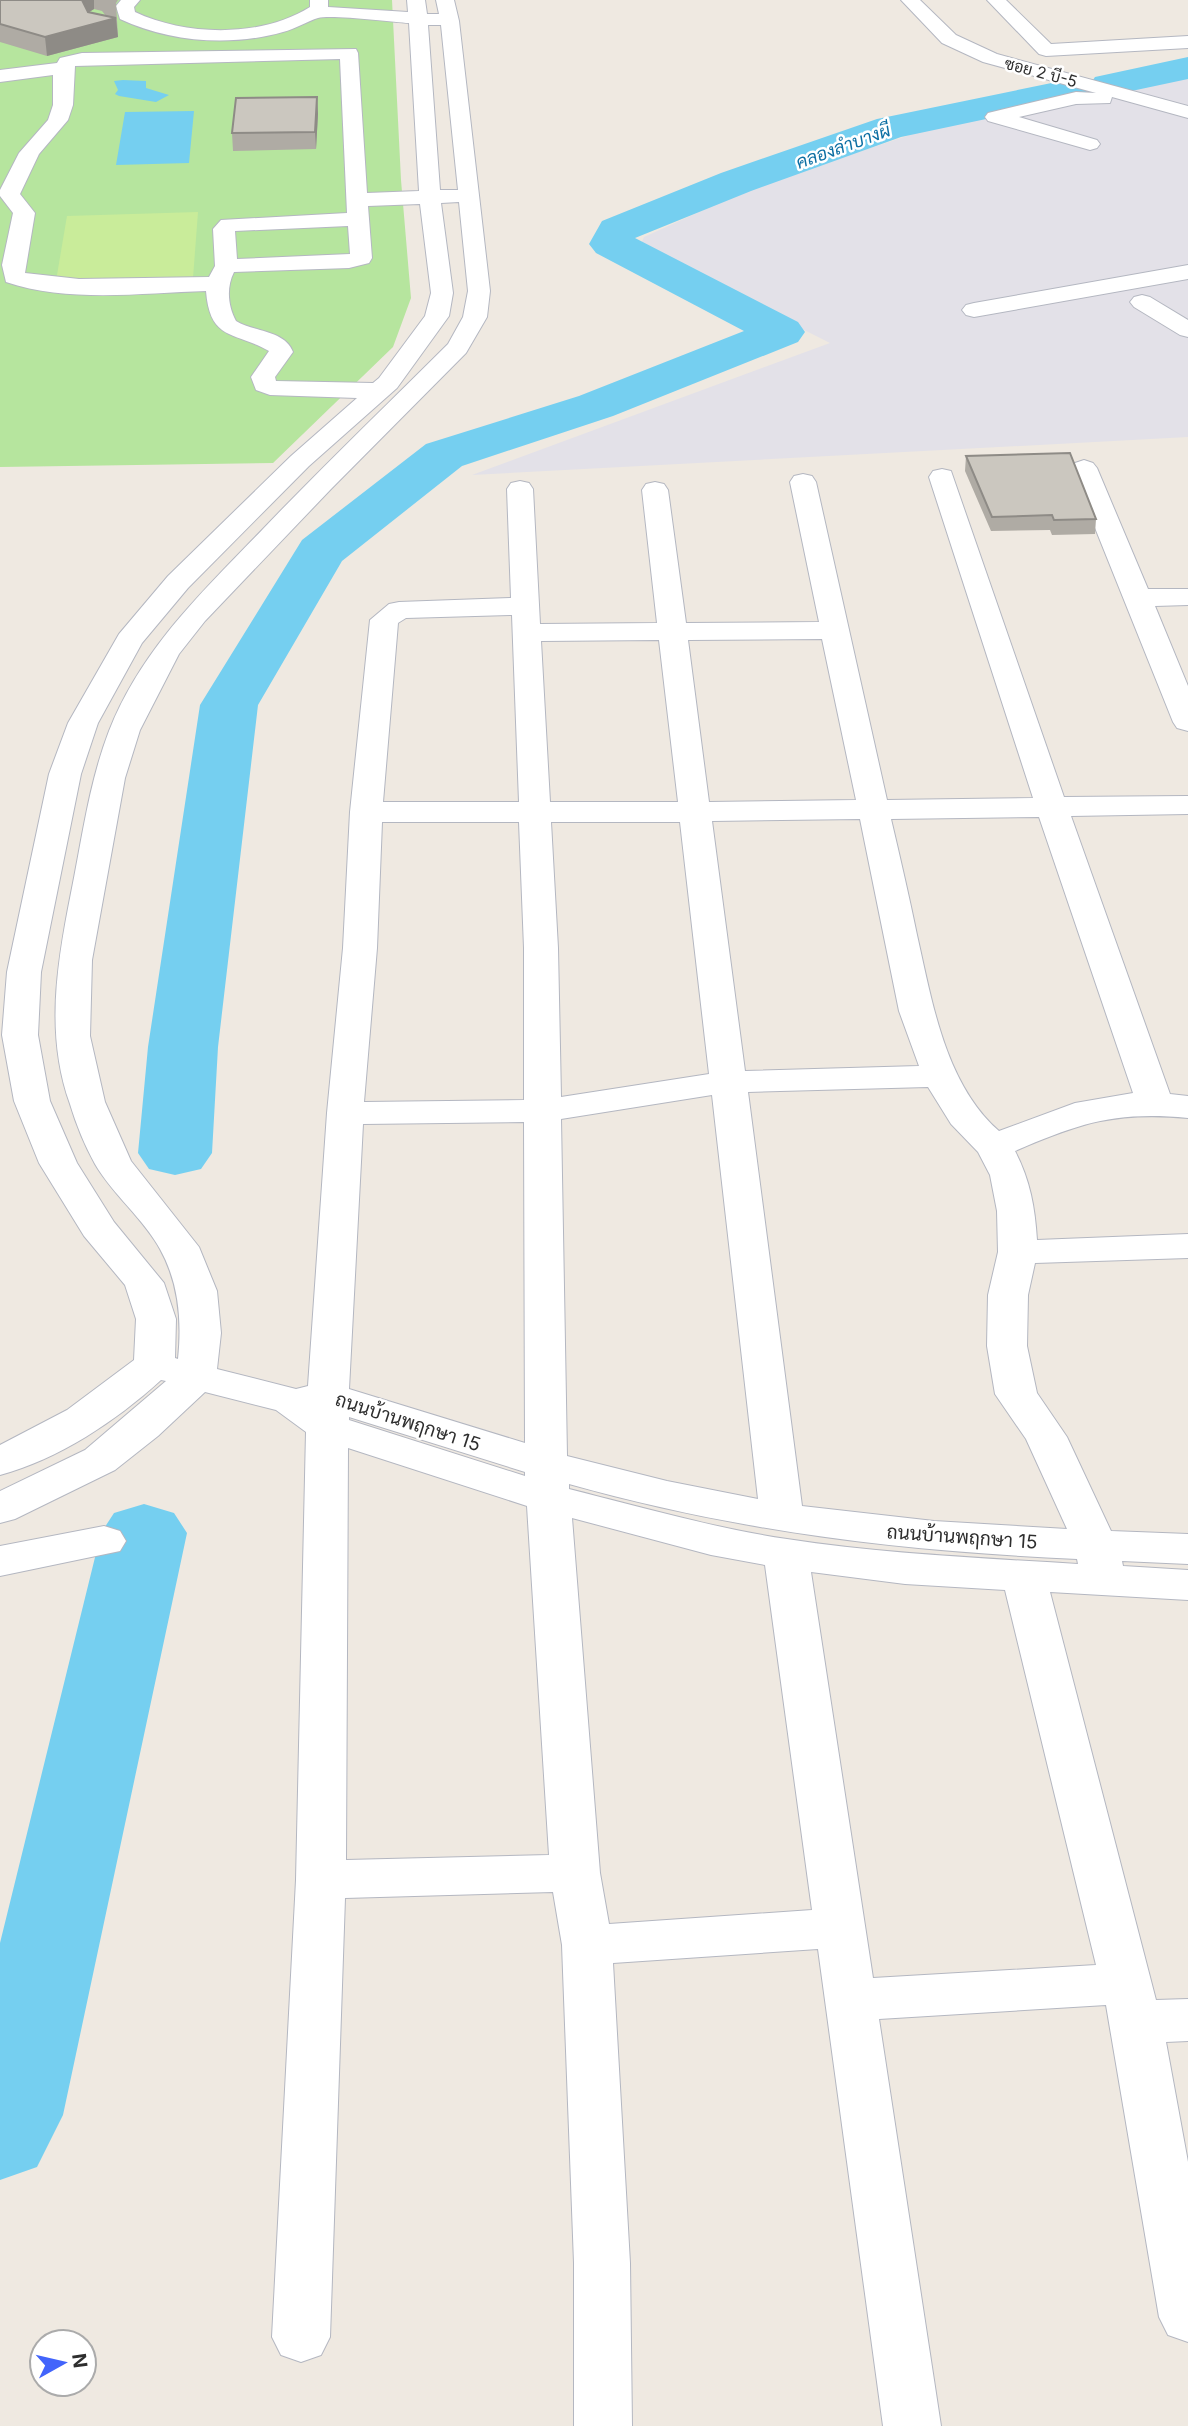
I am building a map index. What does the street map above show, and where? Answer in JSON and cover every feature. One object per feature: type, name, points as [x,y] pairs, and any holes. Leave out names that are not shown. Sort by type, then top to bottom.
[{"type":"street","points":[[0,1509],[100,1460],[144,1426],[196,1377],[201,1334],[197,1291],[179,1248],[113,1163],[87,1102],[72,1036],[75,960],[109,778],[125,730],[166,651],[195,615],[322,483],[458,348],[475,317],[479,291],[448,10],[416,10],[357,16],[317,6],[287,25],[258,31],[191,33],[139,23],[126,15],[125,6],[131,0]]},
{"type":"street","name":"ซอย 2 บี-5","points":[[910,0],[934,26],[966,48],[990,58],[1188,112]]},
{"type":"street","points":[[996,0],[1046,50],[1188,42]]},
{"type":"street","points":[[0,1461],[35,1447],[86,1418],[126,1391],[154,1364],[156,1319],[144,1283],[98,1228],[58,1163],[32,1101],[20,1035],[24,972],[65,774],[83,723],[129,640],[178,582],[300,461],[388,383],[437,316],[442,293],[430,197],[423,64],[416,10]]},
{"type":"street","points":[[349,53],[67,62],[60,74],[65,102],[58,122],[39,140],[22,164],[9,194],[24,213],[13,265],[14,277],[35,285],[222,275],[361,258],[349,53],[357,16]]},
{"type":"street","points":[[111,28],[153,27]]},
{"type":"street","points":[[0,76],[64,68]]},
{"type":"street","points":[[1090,144],[995,117],[1076,98],[1144,100]]},
{"type":"street","points":[[379,391],[270,388],[265,385],[263,377],[281,352],[280,348],[239,333],[226,323],[218,310],[224,229],[229,225],[430,197],[469,195]]},
{"type":"street","points":[[974,310],[1188,272]]},
{"type":"street","points":[[1188,293],[1138,302],[1188,330]]},
{"type":"street","points":[[1084,468],[1188,722]]},
{"type":"street","points":[[942,477],[1052,807],[1172,1105],[1097,1106],[1073,1113],[994,1146]]},
{"type":"street","points":[[803,482],[917,1011],[948,1093],[971,1128],[994,1146],[1009,1175],[1016,1211],[1018,1252],[1007,1295],[1007,1346],[1016,1394],[1046,1437],[1100,1562]]},
{"type":"street","points":[[520,489],[541,948],[547,1482],[575,1873],[586,1945],[602,2263],[603,2426]]},
{"type":"street","points":[[655,490],[692,812],[784,1536],[912,2426]]},
{"type":"street","points":[[1137,598],[1188,597]]},
{"type":"street","points":[[301,2337],[321,1880],[315,1408],[360,948],[366,812],[384,620],[392,613],[409,609],[671,632],[834,630]]},
{"type":"street","points":[[366,812],[692,812],[1188,805]]},
{"type":"street","points":[[345,1113],[541,1111],[726,1082],[942,1076]]},
{"type":"street","points":[[1018,1252],[1188,1246]]},
{"type":"street","name":"ถนนบ้านพฤกษา 15","points":[[154,1364],[315,1408],[547,1482],[710,1540],[784,1536],[910,1535],[1100,1562],[1188,1585]]},
{"type":"street","name":"ถนนบ้านพฤกษา 15","points":[[784,1536],[905,1569],[1024,1577],[1188,1549]]},
{"type":"street","points":[[0,1561],[104,1541]]},
{"type":"street","points":[[1024,1577],[1131,2003],[1188,2318]]},
{"type":"street","points":[[321,1880],[575,1873]]},
{"type":"street","points":[[586,1945],[841,1928]]},
{"type":"street","points":[[851,2000],[1131,2003],[1188,2020]]},
{"type":"shaded area","points":[[1188,74],[1188,437],[472,475],[830,343],[648,251],[641,244],[644,237],[754,187],[961,118]]},
{"type":"green space","points":[[0,0],[392,0],[401,180],[411,298],[393,347],[273,463],[0,467]]},
{"type":"green space","points":[[198,212],[193,278],[56,281],[67,216]]},
{"type":"water","points":[[114,81],[146,81],[146,88],[169,95],[156,102],[119,96],[115,94],[118,90]]},
{"type":"water","points":[[194,111],[189,163],[116,165],[125,112]]},
{"type":"building","points":[[0,0],[82,0],[88,12],[116,18],[45,37],[0,24]]},
{"type":"building","points":[[317,97],[315,132],[232,133],[236,98]]},
{"type":"building","points":[[1070,453],[1096,519],[1054,520],[1052,515],[992,517],[966,456]]},
{"type":"waterway","name":"คลองลำบางผี","points":[[1108,85],[1188,68]]},
{"type":"waterway","points":[[175,1153],[183,1047],[229,705],[321,551],[444,455],[596,406],[782,332],[611,244],[617,230],[736,182],[891,127],[1076,89]]},
{"type":"waterway","points":[[0,2136],[10,2115],[144,1533]]}]
